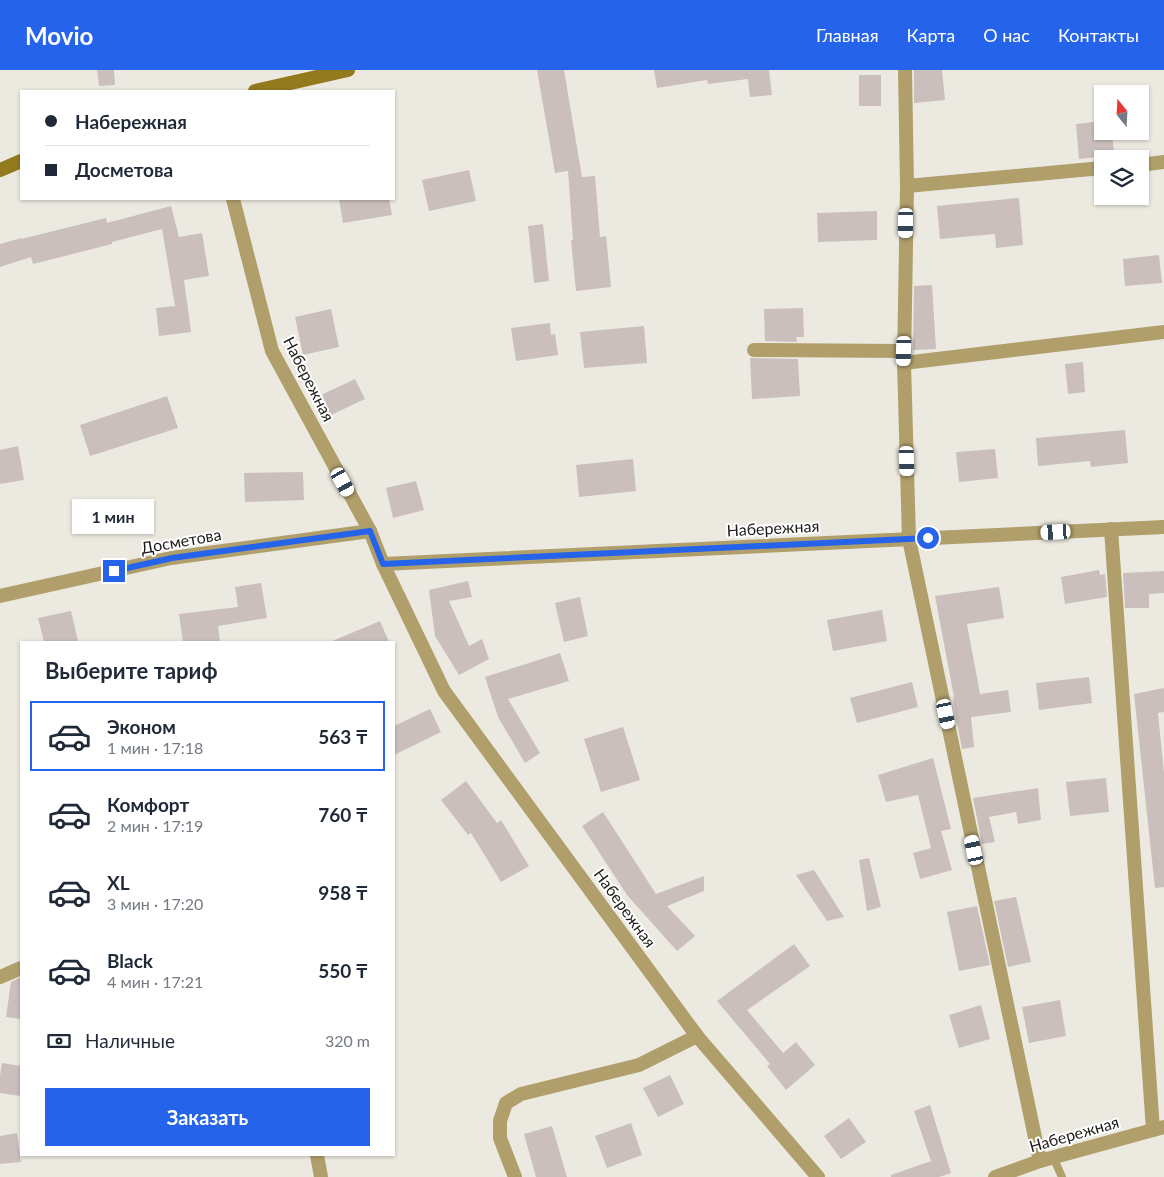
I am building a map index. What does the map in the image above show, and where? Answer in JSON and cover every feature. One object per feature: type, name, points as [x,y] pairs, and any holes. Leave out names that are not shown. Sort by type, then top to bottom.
[{"type":"main road","points":[[259,90],[348,70]]},
{"type":"main road","points":[[0,170],[20,161]]},
{"type":"street","points":[[905,70],[907,186],[904,357],[909,539],[1046,1159]]},
{"type":"street","points":[[1149,163],[1164,162]]},
{"type":"street","points":[[907,186],[1094,169]]},
{"type":"street","name":"Набережная","points":[[234,200],[272,351],[370,531],[383,564],[444,691],[697,1036],[818,1177]]},
{"type":"street","points":[[754,350],[904,357],[1164,332]]},
{"type":"street","name":"Набережная","points":[[383,564],[1164,527]]},
{"type":"street","points":[[1111,530],[1159,1129]]},
{"type":"street","name":"Досметова","points":[[0,596],[172,558],[370,531]]},
{"type":"street","points":[[0,977],[20,968]]},
{"type":"street","points":[[515,1177],[500,1138],[500,1121],[506,1103],[521,1094],[639,1065],[697,1036]]},
{"type":"street","name":"Набережная","points":[[995,1177],[1046,1159],[1159,1129]]},
{"type":"street","points":[[317,1156],[321,1177]]},
{"type":"lane","points":[[1046,1159],[1062,1177]]},
{"type":"building","points":[[97,70],[114,70],[115,85],[99,86]]},
{"type":"building","points":[[537,70],[564,70],[582,177],[595,176],[600,237],[606,236],[611,287],[576,291],[571,240],[573,240],[568,171],[555,173]]},
{"type":"building","points":[[654,70],[769,70],[772,95],[750,97],[748,79],[708,84],[707,80],[657,88]]},
{"type":"building","points":[[914,70],[942,70],[945,100],[914,103]]},
{"type":"building","points":[[859,75],[881,75],[881,106],[859,106]]},
{"type":"building","points":[[1094,122],[1094,140],[1113,140],[1114,150],[1094,150],[1094,157],[1079,159],[1076,124]]},
{"type":"building","points":[[469,170],[476,201],[429,211],[422,180]]},
{"type":"building","points":[[1019,198],[1023,245],[996,248],[995,234],[940,239],[937,206]]},
{"type":"building","points":[[339,200],[389,200],[392,215],[343,223]]},
{"type":"building","points":[[171,206],[179,237],[202,233],[209,276],[184,280],[191,332],[159,336],[156,308],[175,306],[162,229],[33,264],[31,257],[0,267],[0,244],[106,218],[107,223]]},
{"type":"building","points":[[877,211],[877,240],[818,242],[817,213]]},
{"type":"building","points":[[543,224],[549,281],[534,283],[528,226]]},
{"type":"building","points":[[1159,255],[1162,283],[1125,286],[1123,259]]},
{"type":"building","points":[[932,285],[936,349],[913,350],[914,286]]},
{"type":"building","points":[[803,308],[804,337],[796,337],[797,342],[765,341],[764,309]]},
{"type":"building","points":[[331,309],[339,347],[303,355],[295,317]]},
{"type":"building","points":[[550,323],[551,335],[555,334],[558,355],[516,361],[511,328]]},
{"type":"building","points":[[644,326],[647,363],[584,368],[580,332]]},
{"type":"building","points":[[750,358],[798,359],[800,396],[752,399]]},
{"type":"building","points":[[1083,362],[1085,392],[1068,394],[1065,364]]},
{"type":"building","points":[[355,379],[365,399],[329,416],[319,396]]},
{"type":"building","points":[[167,396],[178,428],[90,456],[80,425]]},
{"type":"building","points":[[1125,430],[1128,463],[1091,467],[1090,461],[1038,466],[1036,438]]},
{"type":"building","points":[[18,446],[24,480],[0,484],[0,450]]},
{"type":"building","points":[[995,449],[998,478],[959,482],[956,452]]},
{"type":"building","points":[[633,459],[636,491],[579,497],[576,465]]},
{"type":"building","points":[[303,472],[304,500],[245,502],[244,473]]},
{"type":"building","points":[[416,481],[424,510],[393,518],[386,488]]},
{"type":"building","points":[[1099,570],[1100,575],[1105,574],[1107,597],[1065,604],[1061,577]]},
{"type":"building","points":[[1164,571],[1164,593],[1149,594],[1149,608],[1125,608],[1123,573]]},
{"type":"building","points":[[468,581],[472,597],[449,601],[469,646],[482,639],[489,659],[459,675],[435,636],[429,590]]},
{"type":"building","points":[[261,583],[267,618],[218,626],[220,641],[183,641],[179,614],[238,607],[235,587]]},
{"type":"building","points":[[999,587],[1004,618],[967,624],[980,694],[1008,690],[1011,712],[971,717],[974,747],[962,749],[935,596]]},
{"type":"building","points":[[580,597],[588,636],[564,642],[555,603]]},
{"type":"building","points":[[882,610],[887,641],[833,651],[827,620]]},
{"type":"building","points":[[71,611],[78,641],[44,641],[38,618]]},
{"type":"building","points":[[380,621],[389,641],[332,641]]},
{"type":"building","points":[[560,653],[569,681],[508,699],[540,753],[525,763],[498,717],[485,677]]},
{"type":"building","points":[[1089,677],[1092,703],[1039,710],[1036,683]]},
{"type":"building","points":[[912,682],[918,707],[857,723],[850,698]]},
{"type":"building","points":[[1164,688],[1164,712],[1158,713],[1164,773],[1164,887],[1155,888],[1134,694]]},
{"type":"building","points":[[430,709],[441,732],[395,755],[395,726]]},
{"type":"building","points":[[623,727],[640,780],[601,792],[584,739]]},
{"type":"building","points":[[933,758],[951,829],[941,831],[952,870],[920,879],[913,853],[931,848],[918,795],[886,802],[878,775]]},
{"type":"building","points":[[1106,778],[1109,812],[1070,816],[1066,782]]},
{"type":"building","points":[[466,781],[497,823],[501,820],[529,866],[501,882],[471,833],[468,835],[441,800]]},
{"type":"building","points":[[1038,788],[1041,820],[1018,824],[1016,812],[989,817],[995,842],[982,844],[973,798]]},
{"type":"building","points":[[603,812],[656,894],[704,876],[704,891],[667,906],[695,936],[677,951],[627,895],[582,826]]},
{"type":"building","points":[[869,858],[881,907],[867,911],[859,860]]},
{"type":"building","points":[[814,870],[844,917],[827,921],[796,875]]},
{"type":"building","points":[[1016,897],[1031,962],[1008,967],[994,901]]},
{"type":"building","points":[[977,906],[990,965],[959,971],[947,912]]},
{"type":"building","points":[[794,944],[810,966],[747,1010],[783,1053],[796,1042],[815,1065],[786,1090],[767,1066],[770,1064],[717,1001]]},
{"type":"building","points":[[20,978],[20,1019],[6,1017],[11,982]]},
{"type":"building","points":[[1060,1000],[1066,1036],[1029,1043],[1022,1007]]},
{"type":"building","points":[[981,1005],[990,1039],[959,1048],[949,1015]]},
{"type":"building","points":[[2,1063],[20,1066],[20,1096],[0,1093]]},
{"type":"building","points":[[670,1075],[684,1104],[658,1117],[643,1088]]},
{"type":"building","points":[[930,1105],[951,1173],[939,1177],[891,1177],[891,1175],[931,1161],[914,1111]]},
{"type":"building","points":[[849,1118],[866,1142],[841,1159],[824,1136]]},
{"type":"building","points":[[631,1123],[642,1155],[607,1168],[595,1136]]},
{"type":"building","points":[[552,1126],[567,1177],[536,1177],[524,1134]]},
{"type":"building","points":[[17,1133],[21,1162],[0,1164],[0,1136]]},
{"type":"route","points":[[114,571],[172,558],[370,531],[383,564],[928,538]]}]
